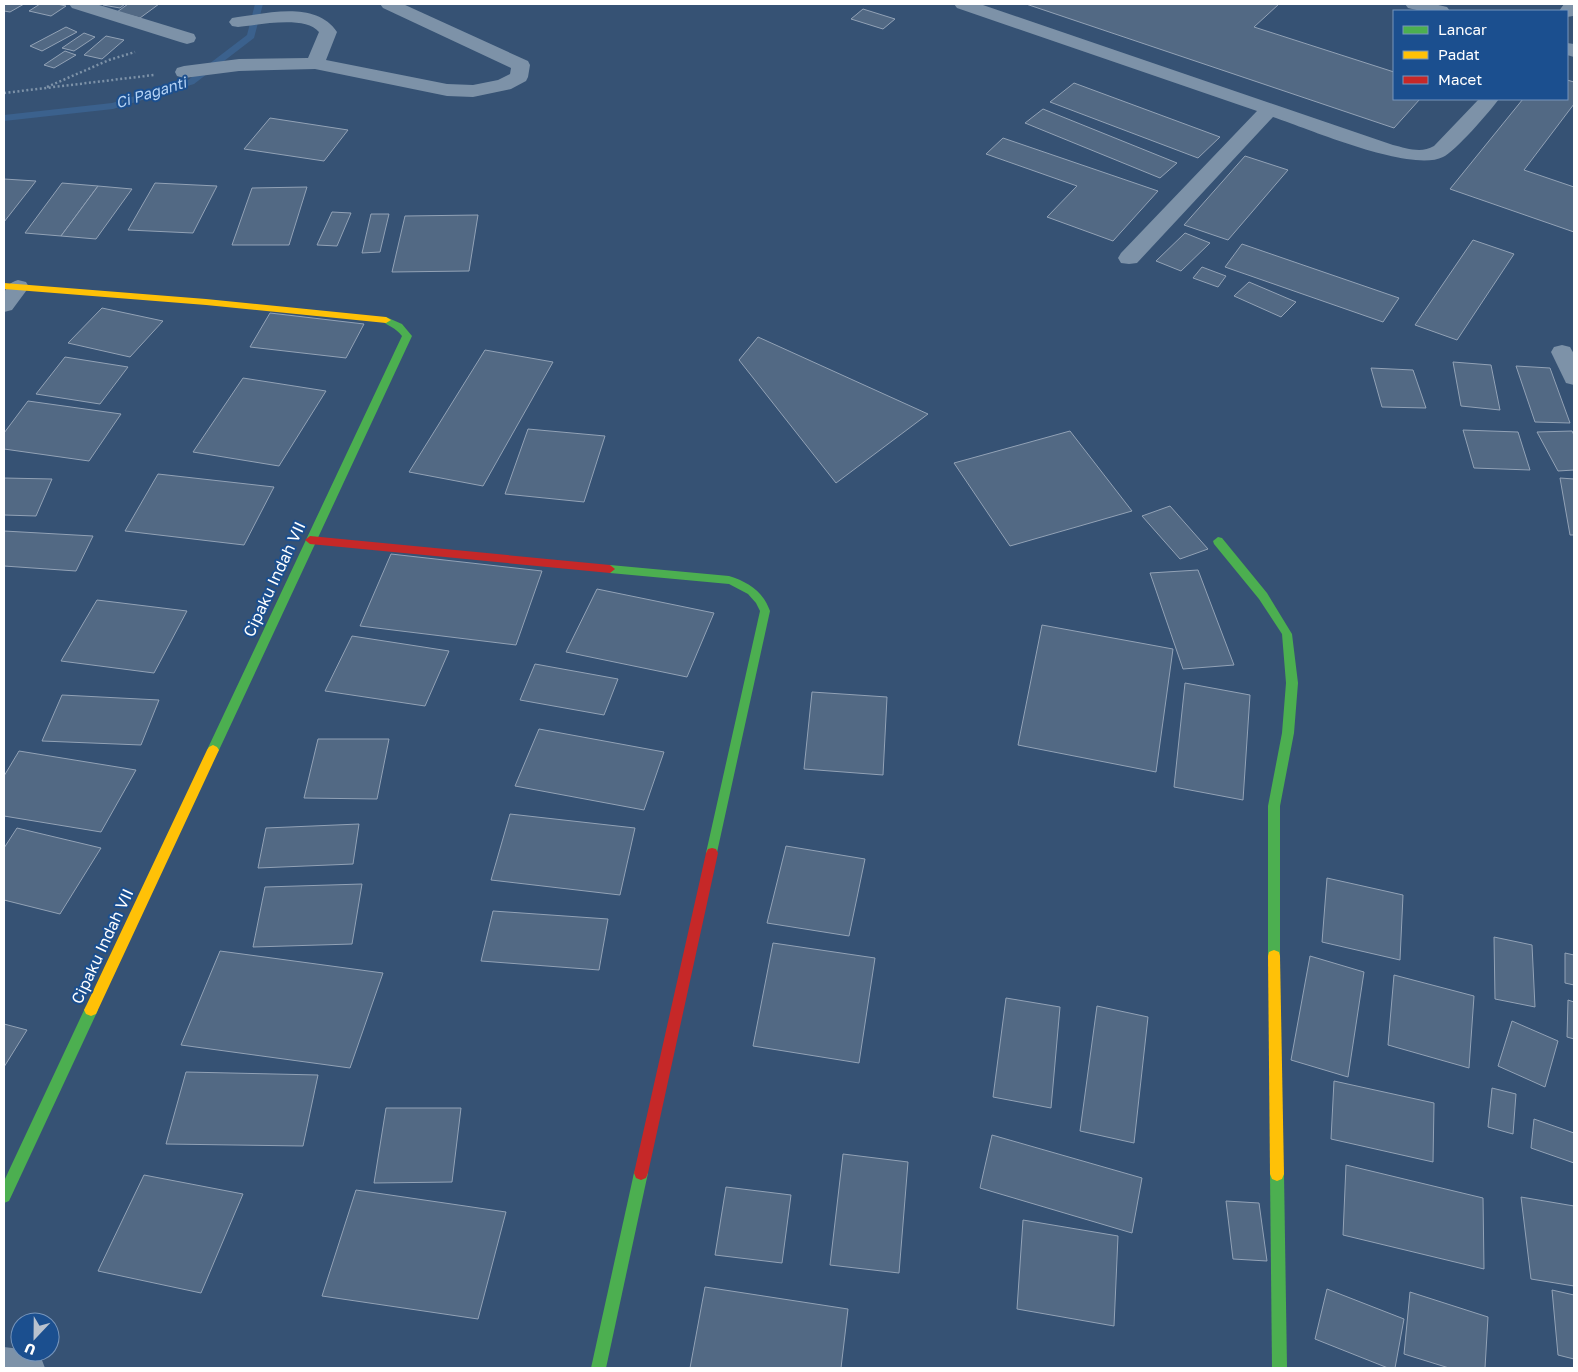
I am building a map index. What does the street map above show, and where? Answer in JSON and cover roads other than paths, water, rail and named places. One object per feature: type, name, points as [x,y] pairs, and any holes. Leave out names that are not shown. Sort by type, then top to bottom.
[{"type":"street","points":[[78,4],[187,38]]},
{"type":"street","points":[[184,72],[231,66],[315,63],[448,90],[474,91],[504,85],[519,77],[521,65],[389,4]]},
{"type":"street","points":[[963,4],[1388,150],[1423,157],[1434,155],[1441,150],[1488,100]]},
{"type":"street","points":[[1414,4],[1438,10]]},
{"type":"street","points":[[238,22],[306,18],[320,22],[326,27],[328,32],[315,63]]},
{"type":"street","points":[[1129,258],[1270,110]]},
{"type":"street","points":[[4,306],[11,286]]},
{"type":"street","name":"Cipaku Indah VII","points":[[4,1196],[406,336],[399,326],[382,319],[11,286]]},
{"type":"street","points":[[1562,352],[1574,378]]},
{"type":"street","points":[[310,540],[729,580],[740,583],[762,600],[765,611],[598,1368]]},
{"type":"street","points":[[1218,541],[1263,596],[1287,634],[1292,683],[1288,733],[1274,806],[1273,902],[1280,1368]]},
{"type":"street","points":[[4,1365],[27,1368]]},
{"type":"waterway","name":"Ci Paganti","points":[[4,118],[113,106],[191,82],[251,36],[259,4]]}]
